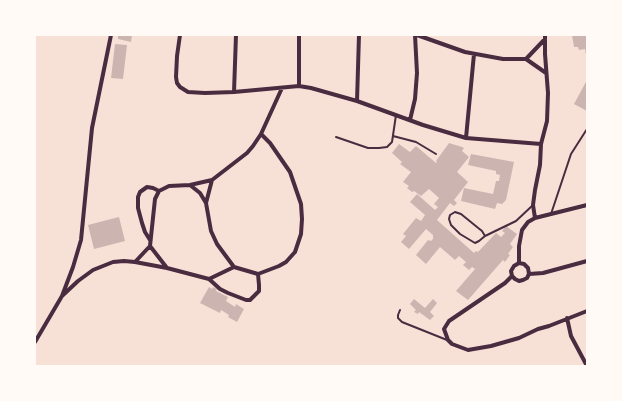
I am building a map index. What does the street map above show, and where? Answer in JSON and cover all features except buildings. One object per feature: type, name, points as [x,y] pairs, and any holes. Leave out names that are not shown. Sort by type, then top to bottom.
[{"type":"street","points":[[35,342],[62,296],[81,240],[92,128],[111,35]]},
{"type":"street","points":[[180,35],[176,77],[180,87],[188,92],[234,92],[298,86],[357,101],[466,138],[541,144]]},
{"type":"street","points":[[234,92],[236,35]]},
{"type":"street","points":[[298,86],[299,35]]},
{"type":"street","points":[[357,101],[358,35]]},
{"type":"street","points":[[410,120],[415,99],[417,73],[416,35],[474,54],[503,59],[526,59],[546,73]]},
{"type":"street","points":[[526,59],[545,37]]},
{"type":"street","points":[[534,218],[534,190],[540,165],[541,144],[547,120],[548,93],[545,37]]},
{"type":"street","points":[[466,138],[474,54]]},
{"type":"street","points":[[167,268],[150,246],[155,199],[159,191],[169,186],[190,185],[212,180],[247,153],[261,134],[282,88]]},
{"type":"street","points":[[190,185],[200,193],[206,203],[211,231],[217,244],[234,267],[258,274],[286,262],[295,252],[301,234],[301,204],[290,172],[274,148],[261,134]]},
{"type":"street","points":[[206,203],[212,180]]},
{"type":"street","points":[[150,240],[144,232],[138,208],[138,196],[147,187],[159,191]]},
{"type":"street","points":[[519,263],[519,246],[522,230],[528,222],[534,218],[587,205]]},
{"type":"street","points":[[135,262],[150,246]]},
{"type":"street","points":[[529,274],[543,273],[587,261]]},
{"type":"street","points":[[62,296],[93,270],[113,262],[135,262],[209,279],[220,289],[246,300],[250,300],[259,291],[258,274]]},
{"type":"street","points":[[519,263],[524,264],[528,268],[529,274],[527,278],[519,281],[512,276],[511,271],[519,263]]},
{"type":"street","points":[[209,279],[234,267]]},
{"type":"street","points":[[512,276],[505,283],[449,321],[444,329],[448,340],[452,344],[468,350],[491,346],[519,338],[587,311]]},
{"type":"street","points":[[567,318],[571,336],[587,366]]},
{"type":"lane","points":[[336,137],[368,148],[387,148],[392,142],[396,115]]},
{"type":"lane","points":[[552,214],[572,154],[587,129]]},
{"type":"lane","points":[[393,136],[416,142],[436,154]]},
{"type":"lane","points":[[485,236],[482,231],[461,214],[456,212],[450,215],[449,219],[452,225],[460,234],[474,242],[516,221],[533,205]]},
{"type":"lane","points":[[400,310],[398,318],[402,322],[448,340]]}]
